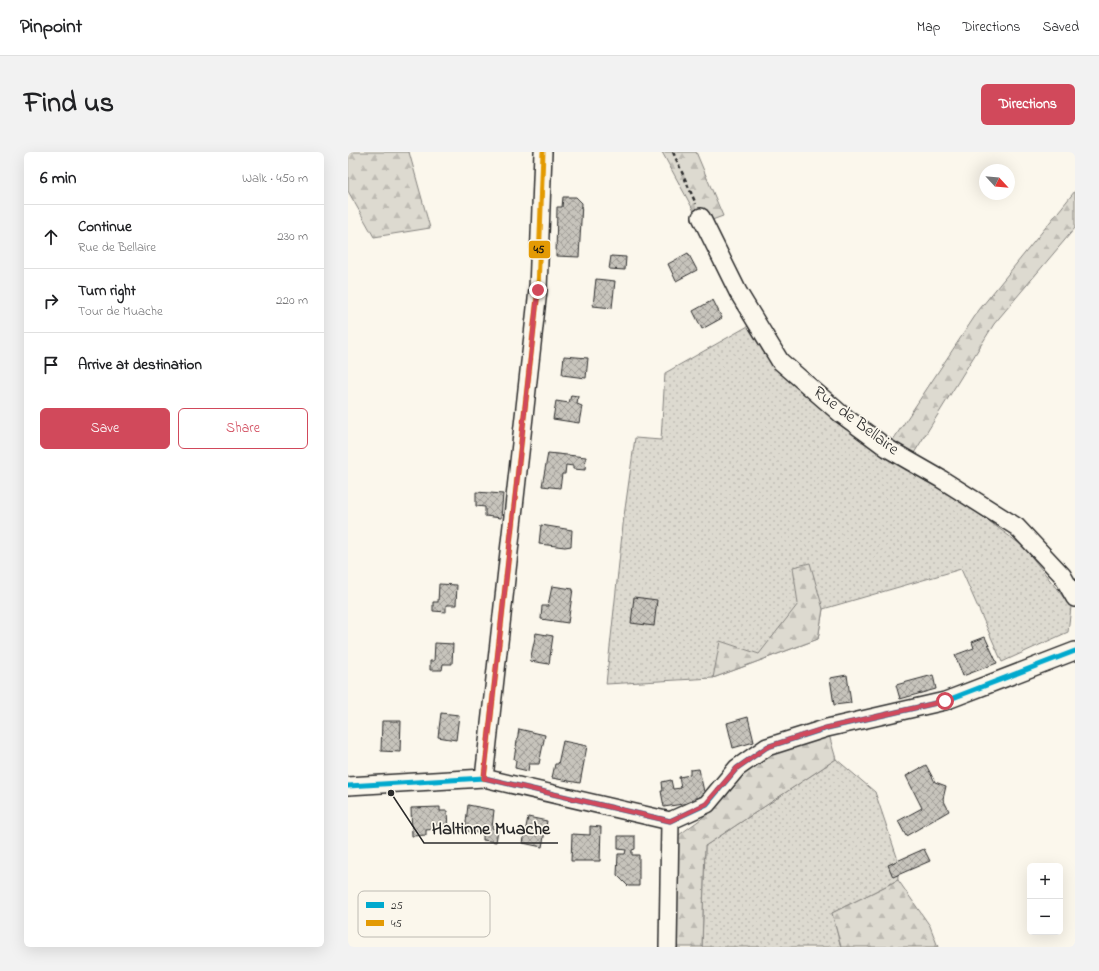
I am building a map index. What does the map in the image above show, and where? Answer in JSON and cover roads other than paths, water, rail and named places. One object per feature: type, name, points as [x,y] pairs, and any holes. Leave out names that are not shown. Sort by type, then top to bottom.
[{"type":"street","points":[[484,778],[538,290],[544,152]]},
{"type":"street","name":"Rue de Bellaire","points":[[702,217],[738,292],[780,362],[841,414],[887,448],[942,479],[1017,527],[1062,575],[1075,598]]},
{"type":"street","points":[[348,786],[484,778],[670,821],[706,804],[737,768],[767,747],[826,728],[945,701],[1075,651]]},
{"type":"street","points":[[668,947],[670,821]]},
{"type":"place","name":"Haltinne Muache","points":[[391,793]]}]
